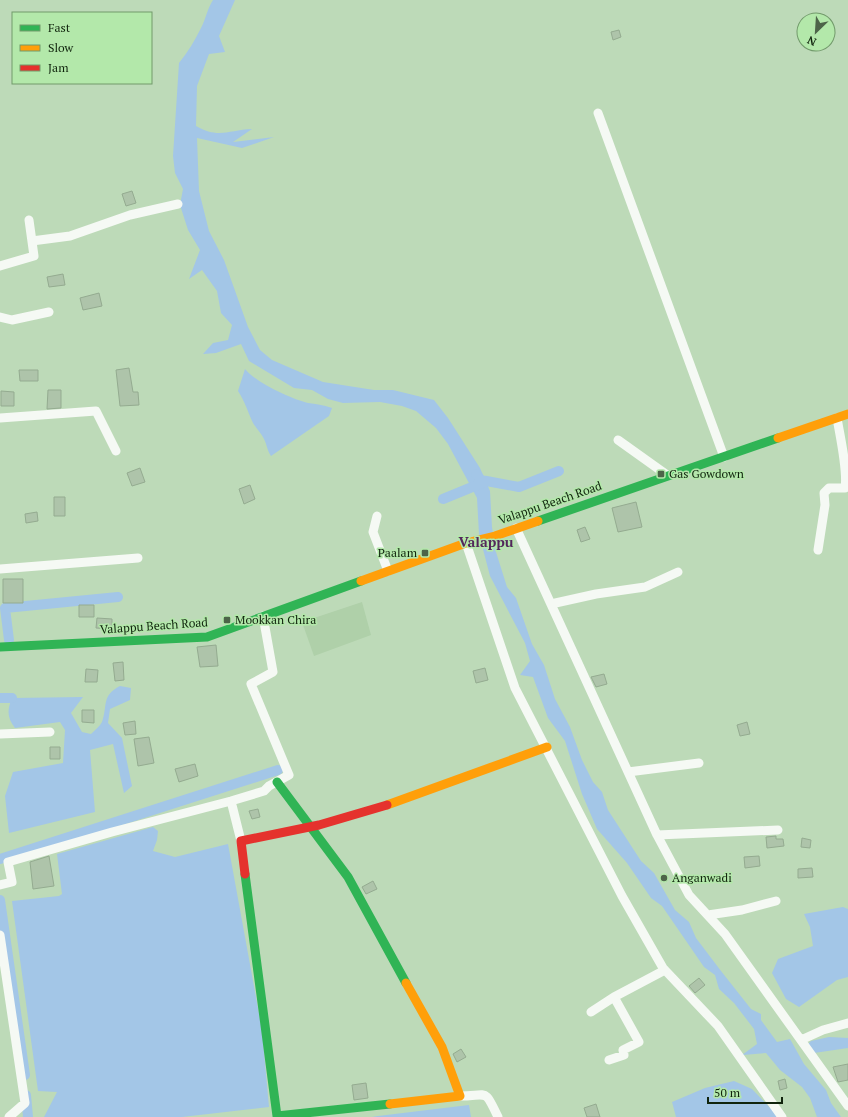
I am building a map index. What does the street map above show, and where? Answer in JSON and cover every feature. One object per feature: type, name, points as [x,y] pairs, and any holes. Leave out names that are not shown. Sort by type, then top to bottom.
[{"type":"street","points":[[598,113],[724,457]]},
{"type":"street","points":[[32,240],[70,236],[130,215],[178,204]]},
{"type":"street","points":[[0,266],[34,256],[29,220]]},
{"type":"street","points":[[0,317],[12,320],[49,312]]},
{"type":"street","points":[[0,418],[96,411],[116,451]]},
{"type":"street","name":"Valappu Beach Road","points":[[0,647],[207,637],[466,543],[495,536],[667,475],[848,414]]},
{"type":"street","points":[[818,550],[825,505],[824,493],[829,488],[846,488],[847,484],[846,463],[836,418]]},
{"type":"street","points":[[618,440],[667,475]]},
{"type":"street","points":[[377,516],[374,532],[388,571]]},
{"type":"street","points":[[516,528],[656,835],[689,895],[725,934],[848,1106]]},
{"type":"street","points":[[466,543],[515,688],[547,747],[622,896],[665,970],[718,1026],[782,1117]]},
{"type":"street","points":[[0,570],[138,558]]},
{"type":"street","points":[[551,604],[596,594],[645,587],[678,572]]},
{"type":"street","points":[[2,885],[12,882],[8,862],[264,791],[289,775],[251,684],[274,672],[263,616]]},
{"type":"street","points":[[0,734],[50,732]]},
{"type":"street","points":[[241,841],[283,835],[408,798],[547,747]]},
{"type":"street","points":[[628,772],[699,763]]},
{"type":"street","points":[[277,782],[348,877],[376,931],[442,1047],[460,1096]]},
{"type":"street","points":[[231,801],[241,841],[277,1116],[481,1093],[488,1097],[498,1117]]},
{"type":"street","points":[[656,835],[778,830]]},
{"type":"street","points":[[708,915],[742,910],[776,902]]},
{"type":"street","points":[[0,935],[3,977],[25,1103],[9,1117]]},
{"type":"street","points":[[591,1012],[614,997],[665,970]]},
{"type":"street","points":[[609,1060],[624,1055],[623,1050],[640,1042],[614,997]]},
{"type":"street","points":[[801,1040],[823,1030],[848,1023]]},
{"type":"green space","points":[[362,602],[371,635],[314,656],[302,622]]},
{"type":"water","points":[[213,0],[235,0],[219,36],[225,52],[209,54],[197,86],[196,126],[204,130],[217,133],[252,129],[233,142],[274,137],[242,148],[197,138],[199,191],[209,231],[224,260],[248,327],[260,350],[272,360],[323,382],[374,390],[393,390],[434,400],[448,418],[480,468],[490,491],[492,527],[496,552],[507,587],[516,598],[532,644],[544,665],[555,699],[570,727],[582,760],[593,782],[602,792],[608,810],[641,861],[654,873],[675,910],[689,922],[696,938],[721,971],[751,1009],[761,1014],[761,1020],[777,1042],[790,1039],[804,1064],[826,1090],[831,1103],[841,1117],[817,1117],[810,1098],[802,1087],[780,1070],[766,1053],[742,1055],[757,1044],[754,1029],[734,1003],[719,989],[715,975],[704,967],[662,906],[651,898],[627,863],[597,829],[582,794],[565,741],[548,718],[533,677],[520,675],[530,661],[525,643],[490,576],[479,534],[477,498],[448,444],[436,428],[416,411],[402,406],[380,402],[343,403],[328,399],[312,390],[294,388],[249,361],[241,344],[216,353],[203,354],[213,343],[228,340],[232,325],[221,313],[217,291],[202,270],[189,279],[200,250],[188,230],[180,205],[183,189],[175,173],[173,156],[179,63],[203,25]]},
{"type":"water","points":[[245,369],[257,379],[283,394],[308,403],[332,408],[329,416],[271,456],[264,439],[253,423],[245,403],[238,391]]},
{"type":"water","points":[[120,686],[131,688],[130,700],[110,709],[108,723],[122,738],[132,786],[124,793],[113,744],[90,750],[95,812],[9,833],[5,796],[13,772],[63,763],[65,730],[60,722],[15,728],[9,717],[9,706],[12,698],[83,697],[71,713],[82,732],[91,734],[102,722],[106,701],[110,693]]},
{"type":"water","points":[[153,827],[158,831],[157,840],[153,851],[175,857],[228,844],[262,1030],[269,1107],[182,1117],[44,1117],[57,1092],[38,1091],[12,901],[59,896],[62,894],[57,854]]},
{"type":"water","points":[[843,907],[848,909],[848,977],[837,980],[799,1007],[786,999],[772,973],[778,959],[813,946],[810,927],[804,914]]},
{"type":"water","points":[[829,1037],[848,1038],[848,1048],[814,1053],[808,1044],[811,1041]]},
{"type":"water","points":[[734,1081],[752,1089],[779,1117],[676,1117],[672,1102],[705,1088]]},
{"type":"water","points":[[469,1105],[471,1117],[372,1117],[378,1116]]},
{"type":"building","points":[[619,30],[621,37],[613,40],[611,32]]},
{"type":"building","points":[[132,191],[136,203],[126,206],[122,194]]},
{"type":"building","points":[[63,274],[65,285],[49,287],[47,277]]},
{"type":"building","points":[[99,293],[102,306],[83,310],[80,298]]},
{"type":"building","points":[[129,368],[133,392],[138,392],[139,405],[120,406],[116,370]]},
{"type":"building","points":[[19,370],[38,370],[38,381],[20,381]]},
{"type":"building","points":[[48,390],[61,390],[61,408],[47,409]]},
{"type":"building","points":[[1,391],[14,392],[14,406],[1,406]]},
{"type":"building","points":[[140,468],[145,482],[132,486],[127,473]]},
{"type":"building","points":[[250,485],[255,499],[244,504],[239,489]]},
{"type":"building","points":[[54,497],[65,497],[65,516],[54,516]]},
{"type":"building","points":[[636,502],[642,527],[618,532],[612,508]]},
{"type":"building","points":[[37,512],[38,521],[26,523],[25,514]]},
{"type":"building","points":[[585,527],[590,539],[581,542],[577,530]]},
{"type":"building","points":[[3,579],[23,579],[23,603],[3,603]]},
{"type":"building","points":[[79,605],[94,605],[94,617],[79,617]]},
{"type":"building","points":[[97,618],[112,619],[112,629],[96,628]]},
{"type":"building","points":[[216,645],[218,666],[200,667],[197,647]]},
{"type":"building","points":[[123,662],[124,680],[115,681],[113,663]]},
{"type":"building","points":[[485,668],[488,680],[476,683],[473,671]]},
{"type":"building","points":[[86,669],[98,670],[97,682],[85,682]]},
{"type":"building","points":[[604,674],[607,684],[596,687],[591,677]]},
{"type":"building","points":[[82,710],[94,710],[94,723],[82,722]]},
{"type":"building","points":[[135,721],[136,734],[125,735],[123,723]]},
{"type":"building","points":[[747,722],[750,734],[740,736],[737,725]]},
{"type":"building","points":[[149,737],[154,763],[138,766],[134,739]]},
{"type":"building","points":[[50,747],[60,747],[60,759],[50,759]]},
{"type":"building","points":[[195,764],[198,776],[179,782],[175,769]]},
{"type":"building","points":[[258,809],[260,817],[252,819],[249,811]]},
{"type":"building","points":[[776,836],[776,839],[783,839],[784,846],[767,848],[766,837]]},
{"type":"building","points":[[802,838],[811,840],[810,848],[801,847]]},
{"type":"building","points":[[49,856],[54,886],[33,889],[30,862]]},
{"type":"building","points":[[759,856],[760,866],[745,868],[744,857]]},
{"type":"building","points":[[812,868],[813,877],[798,878],[798,869]]},
{"type":"building","points":[[373,881],[377,889],[366,894],[362,887]]},
{"type":"building","points":[[699,978],[705,985],[695,993],[689,986]]},
{"type":"building","points":[[461,1049],[466,1057],[457,1062],[453,1054]]},
{"type":"building","points":[[848,1064],[848,1080],[838,1082],[833,1067]]},
{"type":"building","points":[[785,1079],[787,1088],[780,1090],[778,1081]]},
{"type":"building","points":[[366,1083],[368,1098],[354,1100],[352,1085]]},
{"type":"building","points":[[596,1104],[600,1117],[587,1117],[584,1108]]},
{"type":"waterway","points":[[476,474],[481,480],[519,487],[559,471]]},
{"type":"waterway","points":[[443,499],[482,483]]},
{"type":"waterway","points":[[9,640],[5,608],[118,597]]},
{"type":"waterway","points":[[0,698],[12,698]]},
{"type":"waterway","points":[[0,859],[278,770]]},
{"type":"waterway","points":[[0,900],[25,1075]]},
{"type":"waterway","points":[[26,1095],[28,1117]]},
{"type":"traffic: fast","points":[[538,521],[778,438]]},
{"type":"traffic: fast","points":[[0,647],[207,637],[361,581]]},
{"type":"traffic: fast","points":[[277,782],[348,877],[406,983]]},
{"type":"traffic: fast","points":[[245,874],[277,1116],[390,1104]]},
{"type":"traffic: slow","points":[[778,438],[848,414]]},
{"type":"traffic: slow","points":[[361,581],[466,543],[495,536],[538,521]]},
{"type":"traffic: slow","points":[[387,805],[547,747]]},
{"type":"traffic: slow","points":[[390,1104],[460,1096],[442,1047],[406,983]]},
{"type":"traffic: jam","points":[[245,874],[241,841],[319,825],[387,805]]},
{"type":"place","name":"Gas Gowdown","points":[[661,474]]},
{"type":"place","name":"Paalam","points":[[425,553]]},
{"type":"place","name":"Mookkan Chira","points":[[227,620]]},
{"type":"place","name":"Anganwadi","points":[[664,878]]},
{"type":"district","name":"Valappu","points":[[486,542]]}]
